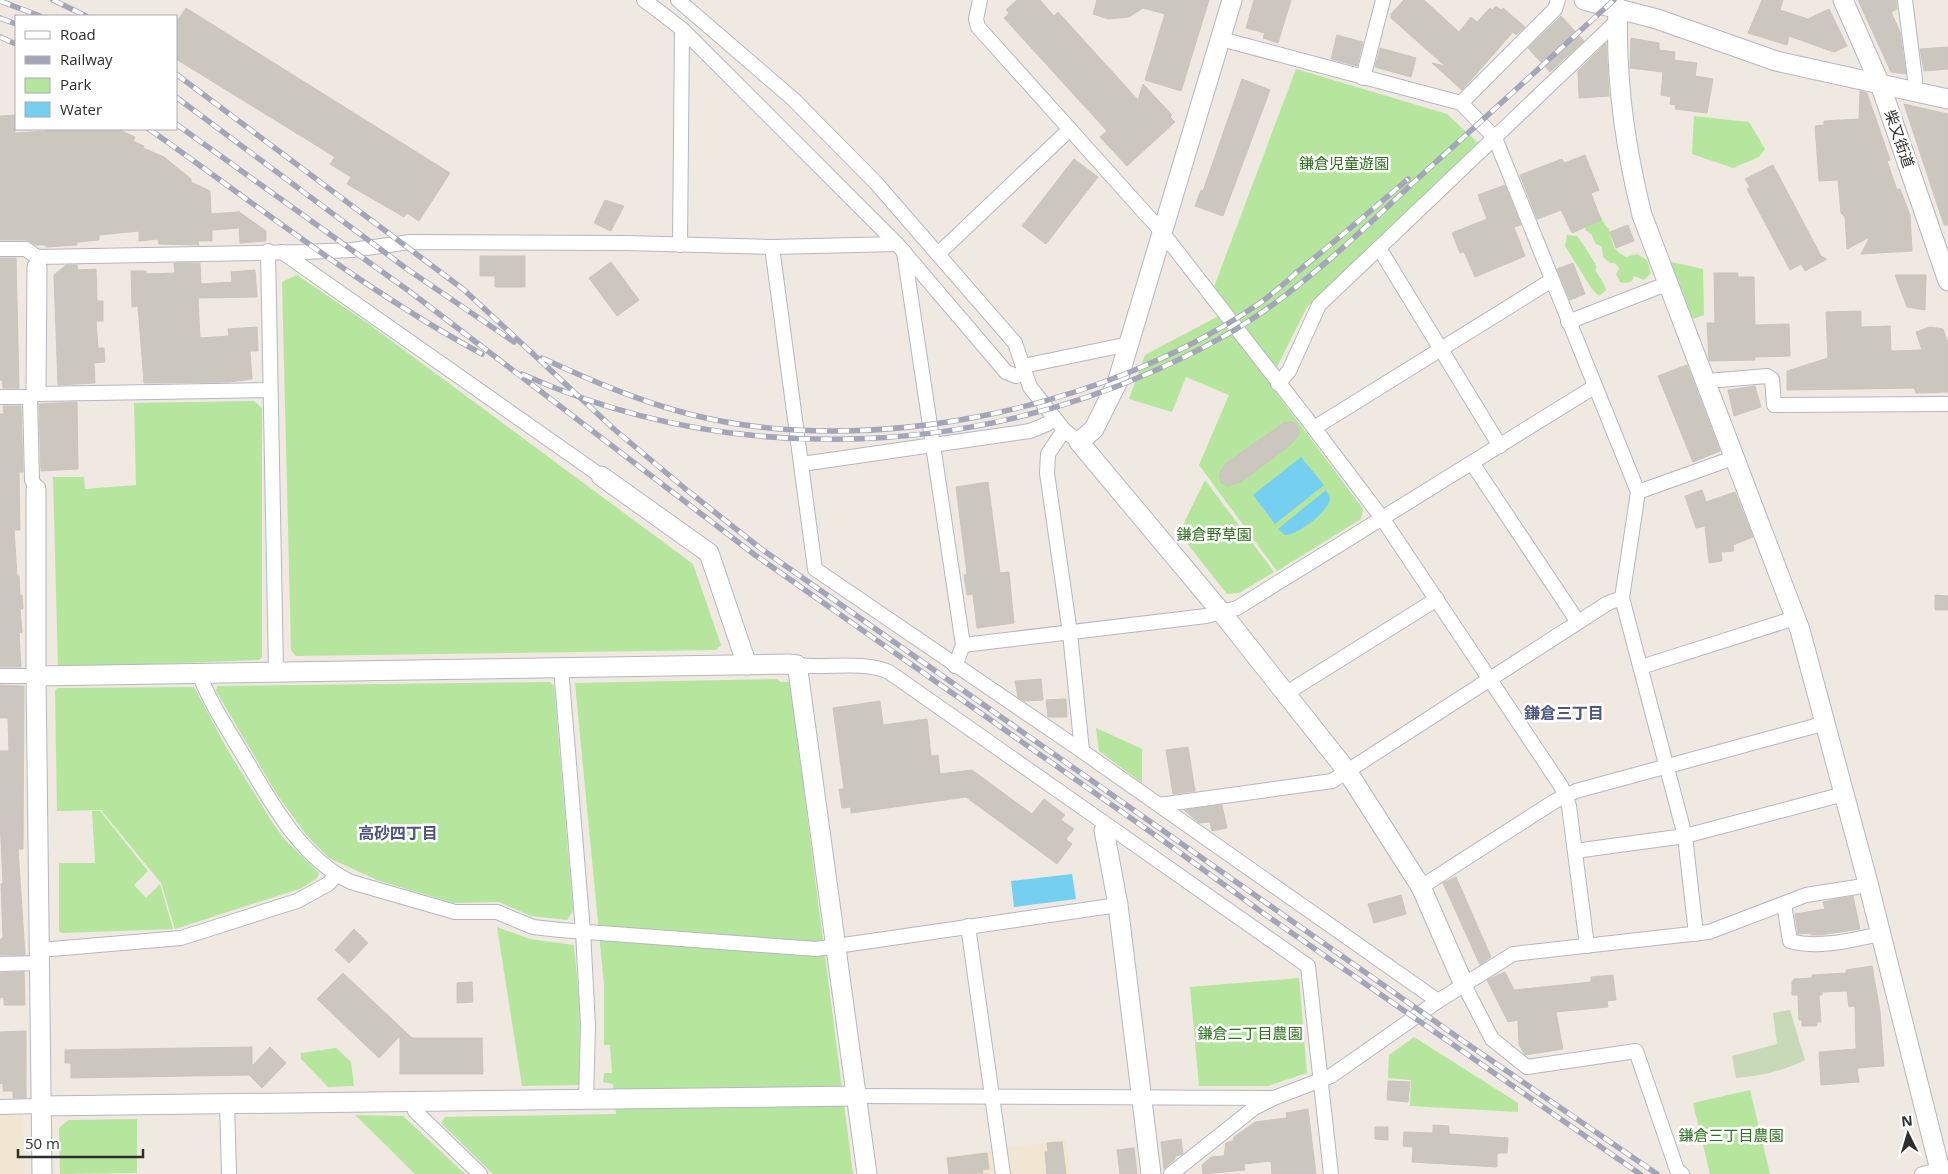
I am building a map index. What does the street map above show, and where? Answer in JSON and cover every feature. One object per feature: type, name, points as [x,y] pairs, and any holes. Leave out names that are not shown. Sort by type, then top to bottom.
[{"type":"street","points":[[644,0],[682,29],[900,248],[1006,372],[1016,376],[1024,370],[1129,344]]},
{"type":"street","points":[[678,0],[793,99],[876,183],[939,252],[1016,343],[1030,387],[1064,430],[1079,442],[1222,613],[1346,772],[1421,887],[1464,985],[1492,1038],[1527,1067],[1636,1051],[1677,1170],[1682,1174]]},
{"type":"street","points":[[980,0],[976,19],[978,27],[1162,232],[1314,428],[1382,518],[1562,786],[1566,796],[1575,851],[1587,946]]},
{"type":"street","points":[[1079,442],[1094,429],[1117,383],[1232,0]]},
{"type":"street","points":[[1363,78],[1383,0]]},
{"type":"street","points":[[1461,103],[1555,9],[1558,0]]},
{"type":"street","points":[[1584,0],[1618,14],[1657,19],[1754,54],[1948,99]]},
{"type":"street","name":"柴又街道","points":[[1843,0],[1880,84],[1948,282]]},
{"type":"street","points":[[1905,0],[1915,79],[1913,91]]},
{"type":"street","points":[[1278,384],[1289,371],[1319,305],[1494,138],[1618,14]]},
{"type":"street","points":[[1618,14],[1619,94],[1634,184],[1642,215],[1796,618],[1868,883],[1941,1172],[1922,1174]]},
{"type":"street","points":[[680,245],[682,29]]},
{"type":"street","points":[[1221,39],[1461,103],[1494,138],[1638,492],[1622,598],[1685,836],[1696,934]]},
{"type":"street","points":[[939,252],[1070,129]]},
{"type":"street","points":[[37,262],[352,250],[410,242],[900,248]]},
{"type":"street","points":[[772,247],[815,569],[1082,751],[1438,1001]]},
{"type":"street","points":[[900,248],[962,645],[955,666]]},
{"type":"street","points":[[1379,248],[1500,446]]},
{"type":"street","points":[[0,250],[26,249],[37,262],[32,480],[36,489],[36,676],[42,1174]]},
{"type":"street","points":[[274,252],[270,390],[276,672]]},
{"type":"street","points":[[274,252],[601,476],[709,553],[747,665]]},
{"type":"street","points":[[1314,428],[1552,280]]},
{"type":"street","points":[[1568,322],[1669,283]]},
{"type":"street","points":[[1707,381],[1767,376],[1772,379],[1774,405],[1948,404]]},
{"type":"street","points":[[962,645],[1222,613],[1237,608],[1594,387]]},
{"type":"street","points":[[0,397],[34,394],[270,390]]},
{"type":"street","points":[[802,464],[932,447],[1030,431],[1054,418]]},
{"type":"street","points":[[1064,430],[1048,454],[1047,473],[1070,633],[1082,751]]},
{"type":"street","points":[[1638,492],[1736,457]]},
{"type":"street","points":[[1472,463],[1578,622]]},
{"type":"street","points":[[1159,806],[1332,781],[1608,603],[1622,598]]},
{"type":"street","points":[[1285,694],[1437,599]]},
{"type":"street","points":[[1640,667],[1796,618]]},
{"type":"street","points":[[0,676],[747,665],[797,665],[816,668],[873,667],[889,672],[1104,826],[1305,962],[1310,971],[1331,1174]]},
{"type":"street","points":[[797,665],[867,1174]]},
{"type":"street","points":[[562,668],[583,931],[588,1026],[586,1099]]},
{"type":"street","points":[[199,673],[207,696],[262,787],[306,848],[337,875],[370,888],[455,912],[497,912],[533,927],[816,948],[1118,905]]},
{"type":"street","points":[[1421,887],[1566,796],[1826,723]]},
{"type":"street","points":[[1575,851],[1685,836],[1844,794]]},
{"type":"street","points":[[1104,826],[1118,905],[1151,1174]]},
{"type":"street","points":[[0,964],[40,956],[181,938],[297,901],[328,884],[337,875]]},
{"type":"street","points":[[1171,1174],[1254,1108],[1274,1098],[1331,1076],[1438,1001],[1513,954],[1709,932],[1806,895],[1857,887],[1868,883]]},
{"type":"street","points":[[1784,904],[1790,941],[1798,944],[1835,943],[1880,934]]},
{"type":"street","points":[[968,926],[1003,1174]]},
{"type":"street","points":[[0,1107],[227,1102],[856,1096],[1274,1098]]},
{"type":"street","points":[[414,1101],[415,1111],[480,1174]]},
{"type":"street","points":[[227,1102],[229,1174]]},
{"type":"shaded area","points":[[23,1115],[24,1174],[0,1174],[0,1116]]},
{"type":"shaded area","points":[[1066,1139],[1070,1174],[949,1174],[946,1157]]},
{"type":"green space","name":"鎌倉児童遊園","points":[[1296,69],[1447,114],[1478,143],[1307,307],[1269,383],[1363,509],[1361,519],[1277,571],[1199,465],[1229,395],[1186,377],[1172,412],[1129,399],[1145,355],[1230,310],[1214,287]]},
{"type":"green space","points":[[1694,116],[1749,122],[1765,149],[1759,157],[1733,168],[1692,154]]},
{"type":"green space","points":[[1590,205],[1597,210],[1609,229],[1613,245],[1618,251],[1626,257],[1637,254],[1647,260],[1651,273],[1644,280],[1634,276],[1632,281],[1620,282],[1616,274],[1619,268],[1615,263],[1610,263],[1603,257],[1602,247],[1595,243],[1592,235],[1585,230]]},
{"type":"green space","points":[[1567,235],[1577,236],[1595,264],[1596,271],[1606,290],[1599,296],[1592,289],[1565,246]]},
{"type":"green space","points":[[1671,262],[1703,269],[1704,315],[1693,319]]},
{"type":"green space","points":[[297,275],[366,322],[693,564],[721,645],[716,650],[296,656],[291,650],[282,282]]},
{"type":"green space","points":[[254,401],[262,408],[262,657],[259,660],[58,668],[53,477],[84,477],[85,489],[136,485],[134,403]]},
{"type":"green space","name":"鎌倉野草園","points":[[1205,480],[1274,572],[1239,593],[1227,594],[1179,533]]},
{"type":"green space","points":[[777,679],[781,682],[790,682],[853,1174],[493,1174],[441,1123],[445,1117],[616,1114],[613,1084],[603,1082],[604,1073],[612,1073],[610,1045],[604,1045],[604,985],[575,683]]},
{"type":"green space","points":[[550,682],[554,686],[573,911],[567,920],[531,916],[499,902],[453,903],[377,880],[329,858],[308,837],[278,796],[216,691],[217,686]]},
{"type":"green space","points":[[194,687],[227,749],[274,825],[285,840],[319,873],[317,878],[302,888],[175,929],[161,883],[101,810],[57,811],[55,691],[57,688]]},
{"type":"green space","points":[[1096,728],[1142,749],[1142,783],[1099,751]]},
{"type":"green space","points":[[92,811],[100,811],[148,871],[134,885],[146,898],[160,884],[173,929],[62,933],[59,931],[59,863],[95,863]]},
{"type":"green space","points":[[497,927],[530,939],[574,945],[580,1011],[579,1085],[522,1086]]},
{"type":"green space","name":"鎌倉二丁目農園","points":[[1299,978],[1307,1073],[1268,1086],[1199,1086],[1190,987]]},
{"type":"green space","points":[[1790,1010],[1805,1060],[1771,1072],[1736,1078],[1732,1056],[1777,1044],[1773,1013]]},
{"type":"green space","points":[[1414,1037],[1518,1103],[1518,1112],[1410,1106],[1411,1080],[1388,1078],[1389,1055]]},
{"type":"green space","points":[[336,1048],[351,1062],[354,1086],[328,1087],[301,1059],[301,1053]]},
{"type":"green space","name":"鎌倉三丁目農園","points":[[1750,1090],[1770,1174],[1710,1174],[1693,1103]]},
{"type":"green space","points":[[355,1115],[403,1116],[465,1174],[415,1174]]},
{"type":"green space","points":[[137,1119],[137,1173],[60,1174],[59,1128],[68,1120]]},
{"type":"water","points":[[1301,457],[1324,485],[1275,524],[1253,495]]},
{"type":"water","points":[[1326,490],[1330,498],[1329,503],[1312,521],[1290,534],[1285,535],[1278,529]]},
{"type":"water","points":[[1072,874],[1076,899],[1014,907],[1011,881]]},
{"type":"building","points":[[1017,0],[1040,0],[1054,16],[1058,12],[1138,100],[1143,84],[1172,115],[1170,117],[1175,122],[1127,166],[1100,137],[1107,131],[1004,18],[1009,13],[1006,10]]},
{"type":"building","points":[[1097,0],[1209,0],[1181,91],[1145,80],[1165,14],[1143,8],[1129,17],[1108,19],[1093,14]]},
{"type":"building","points":[[1254,0],[1291,0],[1278,43],[1263,38],[1265,33],[1246,28]]},
{"type":"building","points":[[1404,0],[1424,0],[1459,32],[1471,17],[1477,22],[1490,8],[1492,10],[1496,6],[1501,10],[1503,8],[1525,27],[1516,35],[1513,32],[1462,90],[1432,63],[1445,66],[1391,18],[1391,14]]},
{"type":"building","points":[[1762,0],[1783,0],[1780,10],[1808,19],[1829,9],[1847,46],[1834,52],[1789,36],[1787,45],[1748,33]]},
{"type":"building","points":[[1858,0],[1896,0],[1897,9],[1891,12],[1900,32],[1906,74],[1891,72]]},
{"type":"building","points":[[186,8],[450,173],[419,221],[407,213],[404,217],[347,184],[351,177],[330,164],[335,157],[178,60],[178,20]]},
{"type":"building","points":[[1561,16],[1584,41],[1550,72],[1528,48]]},
{"type":"building","points":[[1337,35],[1363,42],[1357,66],[1331,59]]},
{"type":"building","points":[[1631,38],[1659,43],[1659,50],[1675,52],[1674,60],[1697,63],[1695,76],[1713,79],[1707,113],[1675,109],[1676,105],[1670,104],[1671,97],[1661,95],[1663,72],[1630,68]]},
{"type":"building","points":[[1606,43],[1609,96],[1579,98],[1578,71]]},
{"type":"building","points":[[1948,47],[1948,69],[1924,71],[1920,49]]},
{"type":"building","points":[[1380,48],[1416,58],[1411,77],[1375,67]]},
{"type":"building","points":[[1242,79],[1270,90],[1223,216],[1195,206],[1201,190],[1203,191]]},
{"type":"building","points":[[1860,91],[1867,93],[1890,160],[1887,161],[1897,190],[1900,189],[1910,215],[1912,251],[1861,254],[1870,237],[1847,249],[1845,217],[1841,213],[1838,180],[1819,181],[1815,126],[1824,125],[1824,121],[1859,119]]},
{"type":"building","points":[[1904,104],[1948,114],[1948,225],[1944,225]]},
{"type":"building","points":[[15,115],[15,133],[48,130],[119,130],[135,137],[133,141],[144,146],[143,148],[164,157],[191,179],[191,182],[210,191],[211,214],[237,212],[238,228],[212,230],[212,241],[198,241],[199,245],[159,244],[158,239],[139,241],[139,231],[99,235],[99,240],[77,242],[77,245],[46,247],[46,245],[36,245],[26,240],[0,240],[0,116]]},
{"type":"building","points":[[1585,155],[1599,190],[1591,193],[1601,220],[1572,233],[1561,210],[1537,219],[1520,175],[1562,159],[1564,163]]},
{"type":"building","points":[[1074,159],[1098,177],[1046,244],[1022,226]]},
{"type":"building","points":[[1773,165],[1821,256],[1827,259],[1805,271],[1801,264],[1790,270],[1747,189],[1750,187],[1745,179]]},
{"type":"building","points":[[1505,185],[1521,225],[1514,227],[1525,256],[1475,277],[1464,252],[1460,253],[1452,233],[1487,219],[1478,195]]},
{"type":"building","points":[[605,200],[624,206],[611,231],[594,223]]},
{"type":"building","points":[[238,211],[266,231],[266,241],[240,243]]},
{"type":"building","points":[[1628,225],[1634,241],[1616,248],[1610,232]]},
{"type":"building","points":[[480,256],[525,256],[525,287],[495,287],[495,276],[480,276]]},
{"type":"building","points":[[0,258],[16,258],[19,388],[3,388],[2,380],[0,380]]},
{"type":"building","points":[[611,262],[639,300],[617,316],[589,278]]},
{"type":"building","points":[[174,263],[200,263],[201,284],[232,282],[231,272],[255,270],[257,297],[198,298],[200,338],[229,336],[228,329],[257,327],[258,351],[250,351],[252,379],[229,382],[144,383],[138,306],[132,307],[131,271],[146,271],[146,274],[175,273]]},
{"type":"building","points":[[1573,263],[1585,294],[1570,300],[1557,269]]},
{"type":"building","points":[[66,265],[77,265],[78,270],[96,269],[97,301],[103,301],[103,321],[96,321],[98,348],[104,348],[105,362],[94,363],[95,383],[58,385],[54,275]]},
{"type":"building","points":[[1714,273],[1738,273],[1738,277],[1754,277],[1755,325],[1789,324],[1790,356],[1755,357],[1755,360],[1709,361],[1707,323],[1715,323]]},
{"type":"building","points":[[1895,275],[1926,275],[1925,310],[1907,307]]},
{"type":"building","points":[[1861,311],[1861,327],[1890,326],[1891,351],[1922,350],[1916,332],[1930,327],[1943,329],[1948,343],[1948,392],[1916,393],[1914,388],[1787,390],[1787,371],[1828,358],[1826,312]]},
{"type":"building","points":[[1687,365],[1720,451],[1693,462],[1658,376]]},
{"type":"building","points":[[1755,386],[1761,407],[1734,416],[1728,390]]},
{"type":"building","points":[[77,402],[78,469],[41,471],[39,404]]},
{"type":"building","points":[[3,406],[21,406],[23,472],[19,472],[20,530],[14,530],[17,576],[19,576],[23,609],[20,609],[22,632],[19,633],[21,667],[0,667],[0,414],[4,414]]},
{"type":"building","points":[[1285,422],[1292,422],[1297,425],[1299,431],[1297,438],[1289,446],[1241,482],[1228,486],[1221,483],[1219,475],[1225,464]]},
{"type":"building","points":[[988,482],[1000,573],[1009,572],[1014,623],[977,628],[973,594],[967,595],[964,575],[967,574],[956,487]]},
{"type":"building","points":[[1702,490],[1706,502],[1735,492],[1753,537],[1733,545],[1734,551],[1721,552],[1722,561],[1709,563],[1705,526],[1696,528],[1685,496]]},
{"type":"building","points":[[1935,595],[1948,596],[1948,610],[1935,610]]},
{"type":"building","points":[[1041,679],[1043,700],[1024,701],[1018,697],[1015,681]]},
{"type":"building","points":[[0,685],[24,686],[23,849],[18,849],[25,955],[0,955],[0,940],[3,937],[1,884],[3,883],[0,819],[0,751],[9,751],[8,718],[0,718]]},
{"type":"building","points":[[1066,699],[1067,717],[1048,717],[1046,700]]},
{"type":"building","points":[[880,701],[883,725],[927,719],[931,756],[938,755],[940,774],[972,770],[1032,814],[1044,799],[1065,815],[1061,820],[1074,829],[1066,839],[1072,844],[1057,864],[966,797],[851,813],[851,807],[842,808],[839,789],[844,789],[833,708]]},
{"type":"building","points":[[1188,747],[1195,791],[1173,794],[1166,750]]},
{"type":"building","points":[[1222,805],[1227,828],[1212,831],[1210,822],[1199,823],[1184,810]]},
{"type":"building","points":[[1456,877],[1491,957],[1480,965],[1443,883]]},
{"type":"building","points":[[1401,895],[1406,914],[1374,923],[1368,904]]},
{"type":"building","points":[[1853,896],[1860,929],[1820,935],[1811,935],[1810,933],[1798,934],[1795,914],[1825,909],[1823,902]]},
{"type":"building","points":[[354,929],[368,943],[349,963],[335,950]]},
{"type":"building","points":[[1872,966],[1880,1011],[1884,1066],[1857,1068],[1859,1082],[1821,1085],[1819,1052],[1856,1049],[1855,1006],[1849,1007],[1847,991],[1822,992],[1822,995],[1819,995],[1821,1022],[1817,1022],[1817,1026],[1802,1026],[1802,1020],[1799,1020],[1798,995],[1792,995],[1792,982],[1794,979],[1812,978],[1812,975],[1846,973],[1846,970]]},
{"type":"building","points":[[24,972],[25,1005],[4,1005],[4,997],[0,998],[0,973]]},
{"type":"building","points":[[1505,972],[1514,990],[1591,982],[1591,977],[1613,975],[1616,1000],[1607,1001],[1608,1007],[1556,1012],[1563,1049],[1525,1055],[1519,1045],[1518,1020],[1508,1022],[1487,980]]},
{"type":"building","points":[[343,973],[412,1038],[482,1038],[483,1074],[400,1074],[400,1036],[379,1058],[317,999]]},
{"type":"building","points":[[472,982],[473,1002],[457,1003],[457,983]]},
{"type":"building","points":[[26,1031],[26,1098],[13,1098],[13,1091],[3,1091],[3,1083],[0,1084],[0,1032]]},
{"type":"building","points":[[252,1047],[252,1066],[270,1047],[286,1063],[262,1088],[249,1075],[71,1078],[71,1063],[65,1063],[65,1050]]},
{"type":"building","points":[[1388,1081],[1410,1082],[1408,1102],[1387,1100]]},
{"type":"building","points":[[1308,1109],[1316,1174],[1272,1174],[1271,1161],[1244,1164],[1245,1170],[1203,1174],[1202,1165],[1211,1157],[1224,1156],[1226,1143],[1233,1141],[1234,1137],[1255,1122],[1287,1118],[1286,1113]]},
{"type":"building","points":[[1433,1125],[1449,1126],[1449,1134],[1508,1138],[1507,1153],[1497,1153],[1497,1167],[1412,1162],[1413,1147],[1403,1146],[1404,1132],[1433,1133]]},
{"type":"building","points":[[1375,1127],[1388,1127],[1388,1140],[1375,1139]]},
{"type":"building","points":[[1181,1139],[1183,1154],[1175,1156],[1175,1159],[1164,1169],[1161,1142]]},
{"type":"building","points":[[1062,1142],[1066,1174],[1047,1174],[1045,1152],[1048,1152],[1047,1143]]},
{"type":"building","points":[[1134,1148],[1137,1174],[1120,1174],[1117,1150]]},
{"type":"building","points":[[987,1153],[989,1169],[982,1170],[983,1173],[949,1174],[947,1158]]},
{"type":"railway","points":[[53,0],[84,15]]},
{"type":"railway","points":[[522,374],[598,403],[677,424],[757,436],[838,439],[919,434],[999,421],[1078,400],[1154,371],[1194,352],[1233,331],[1279,300],[1320,268],[1358,234],[1614,0]]},
{"type":"railway","points":[[0,1],[37,15]]},
{"type":"railway","points":[[0,18],[15,24]]},
{"type":"railway","points":[[0,37],[15,44]]},
{"type":"railway","points":[[178,75],[463,289],[615,430],[760,548],[1463,1041],[1657,1174]]},
{"type":"railway","points":[[178,98],[407,269],[514,342]]},
{"type":"railway","points":[[178,125],[409,291],[755,555],[1172,847],[1263,913],[1640,1174]]},
{"type":"railway","points":[[150,130],[354,275],[438,329],[482,354]]},
{"type":"railway","points":[[542,358],[596,382],[651,403],[689,414],[758,427],[831,431],[906,427],[982,416],[1056,398],[1127,373],[1193,343],[1267,298],[1408,179]]},
{"type":"district","name":"鎌倉三丁目","points":[[1564,713]]},
{"type":"district","name":"高砂四丁目","points":[[398,833]]}]
